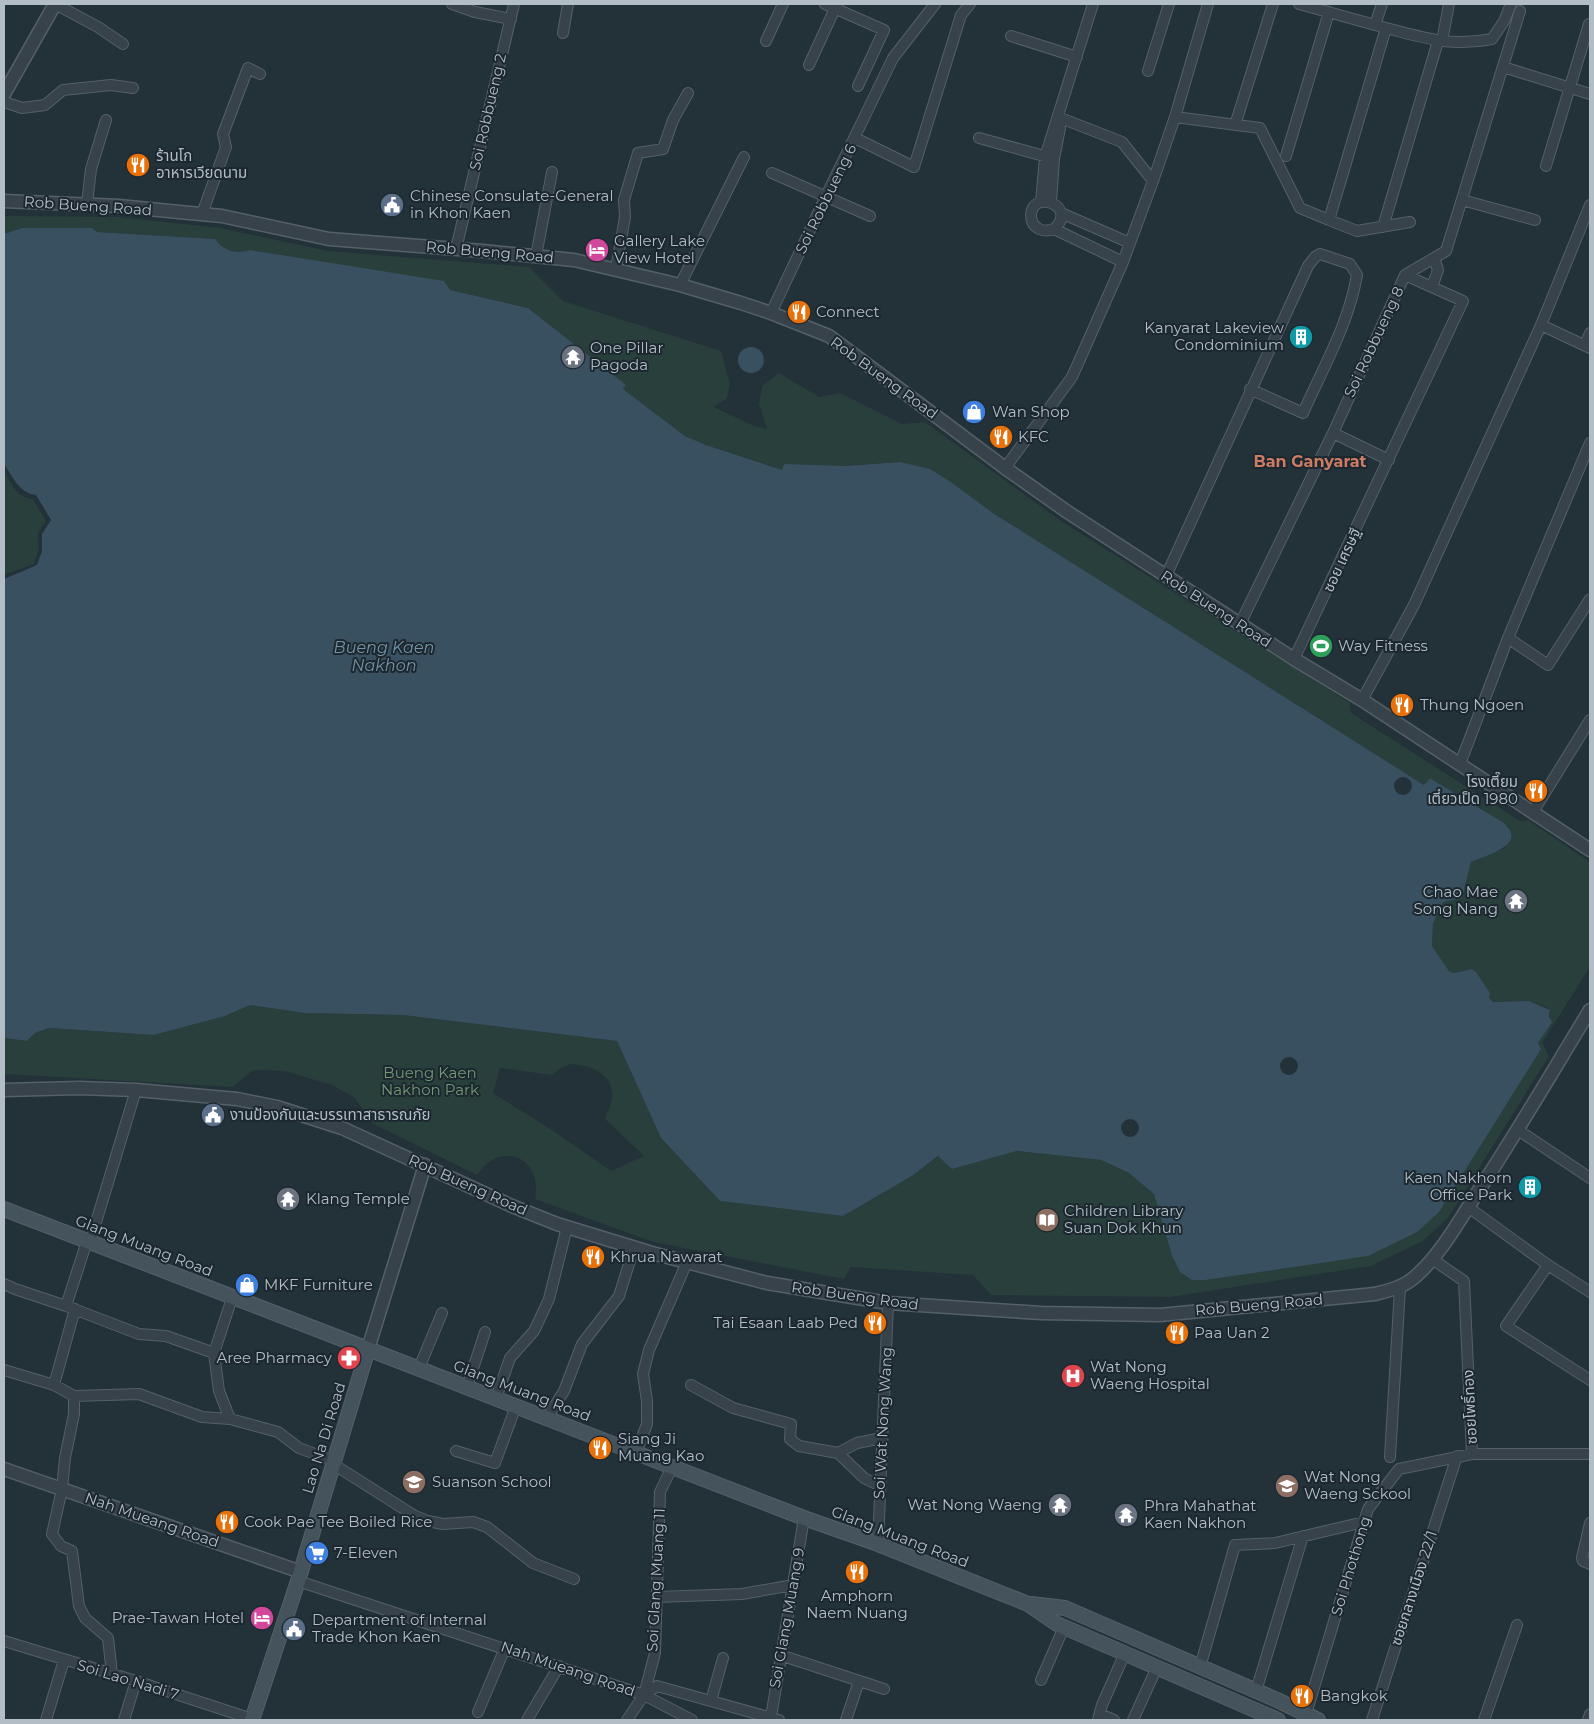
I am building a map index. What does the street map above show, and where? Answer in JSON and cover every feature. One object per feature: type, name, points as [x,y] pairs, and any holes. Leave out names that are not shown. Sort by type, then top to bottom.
[{"type":"main road","name":"Glang Muang Road","points":[[4,1210],[419,1368],[804,1518],[878,1544],[1028,1604],[1064,1627],[1278,1720]]},
{"type":"main road","name":"Lao Na Di Road","points":[[252,1720],[299,1576],[368,1349]]},
{"type":"main road","name":"Glang Muang Road","points":[[1028,1604],[1065,1608],[1312,1717]]},
{"type":"street","points":[[4,94],[55,4],[98,27],[123,44]]},
{"type":"street","points":[[452,4],[475,12],[511,19]]},
{"type":"street","name":"Soi Robbueng 2","points":[[456,248],[514,4]]},
{"type":"street","points":[[563,33],[568,4]]},
{"type":"street","points":[[766,41],[783,4]]},
{"type":"street","points":[[825,4],[836,6],[884,30],[858,86]]},
{"type":"street","points":[[855,138],[894,58],[935,4]]},
{"type":"street","name":"Soi Robbueng 6","points":[[771,312],[855,138],[914,167],[961,15],[970,4]]},
{"type":"street","points":[[1046,202],[1050,158],[1060,128],[1058,117],[1093,4]]},
{"type":"street","points":[[1148,71],[1169,4]]},
{"type":"street","points":[[1005,468],[1072,377],[1123,262],[1175,117],[1208,4]]},
{"type":"street","points":[[1235,125],[1273,4]]},
{"type":"street","points":[[1299,4],[1316,6],[1329,12],[1440,41],[1470,43],[1492,39],[1504,21],[1511,4]]},
{"type":"street","points":[[1376,25],[1382,4]]},
{"type":"street","points":[[1383,227],[1440,41],[1449,4]]},
{"type":"street","points":[[809,65],[836,6]]},
{"type":"street","name":"Soi Robbueng 8","points":[[1240,624],[1332,433],[1405,275],[1446,251],[1520,11]]},
{"type":"street","points":[[1286,156],[1329,12]]},
{"type":"street","points":[[1546,166],[1589,24]]},
{"type":"street","points":[[1329,220],[1386,28]]},
{"type":"street","points":[[1011,36],[1076,57]]},
{"type":"street","points":[[1503,67],[1590,94]]},
{"type":"street","points":[[202,214],[226,147],[223,134],[248,68],[260,74]]},
{"type":"street","points":[[4,102],[22,108],[45,105],[63,90],[111,85],[134,88]]},
{"type":"street","points":[[616,269],[625,217],[624,200],[638,152],[663,149],[673,120],[688,93]]},
{"type":"street","points":[[1058,117],[1122,142],[1153,181]]},
{"type":"street","points":[[1175,117],[1260,128],[1300,208],[1357,231],[1410,222]]},
{"type":"street","points":[[87,204],[91,169],[106,120]]},
{"type":"street","points":[[979,138],[1050,158]]},
{"type":"street","points":[[680,285],[744,156]]},
{"type":"street","points":[[536,256],[552,172]]},
{"type":"street","points":[[772,174],[870,216]]},
{"type":"street","points":[[1462,200],[1535,220]]},
{"type":"street","name":"Rob Bueng Road","points":[[4,201],[119,206],[222,216],[329,239],[456,248],[574,260],[680,285],[771,312],[829,336],[1005,468],[1066,511],[1294,659],[1362,700],[1590,850]]},
{"type":"street","points":[[1061,213],[1060,222],[1050,231],[1040,230],[1033,223],[1032,213],[1034,208],[1046,202],[1055,204],[1061,213],[1130,243]]},
{"type":"street","points":[[1362,700],[1414,605],[1541,325],[1590,205]]},
{"type":"street","points":[[1054,229],[1123,262]]},
{"type":"street","points":[[1166,576],[1250,389],[1310,261],[1320,254],[1350,264],[1357,275],[1354,292],[1303,413],[1250,389]]},
{"type":"street","points":[[1405,275],[1432,287],[1438,270],[1434,258]]},
{"type":"street","name":"ซอย เศรษฐี","points":[[1294,659],[1463,301],[1432,287]]},
{"type":"street","points":[[1541,325],[1587,347],[1590,333]]},
{"type":"street","points":[[1332,433],[1389,460]]},
{"type":"street","points":[[1460,764],[1508,638],[1590,443]]},
{"type":"street","points":[[1508,638],[1548,665],[1590,598]]},
{"type":"street","points":[[1533,812],[1590,720]]},
{"type":"street","name":"Rob Bueng Road","points":[[4,1090],[79,1088],[136,1090],[237,1099],[278,1107],[342,1128],[512,1206],[567,1227],[634,1248],[767,1283],[888,1303],[1041,1313],[1160,1315],[1375,1294],[1400,1288],[1416,1276],[1432,1259],[1458,1223],[1518,1130],[1590,1010]]},
{"type":"street","points":[[54,1385],[70,1307],[88,1242],[136,1090]]},
{"type":"street","points":[[1518,1130],[1590,1178]]},
{"type":"street","name":"Lao Na Di Road","points":[[368,1349],[425,1166]]},
{"type":"street","points":[[1468,1207],[1548,1265],[1590,1292]]},
{"type":"street","points":[[496,1398],[510,1358],[534,1331],[549,1299],[567,1227]]},
{"type":"street","points":[[547,1418],[564,1391],[582,1344],[619,1296],[634,1248]]},
{"type":"street","name":"ซอยโพธิ์ทอง","points":[[1432,1259],[1464,1281],[1472,1454],[1590,1454]]},
{"type":"street","points":[[636,1453],[646,1424],[647,1401],[643,1374],[649,1350],[687,1262]]},
{"type":"street","points":[[1548,1265],[1506,1326],[1590,1380]]},
{"type":"street","points":[[4,1284],[139,1334],[166,1336],[214,1353]]},
{"type":"street","points":[[1390,1457],[1400,1288]]},
{"type":"street","points":[[230,1419],[219,1391],[214,1353],[232,1298]]},
{"type":"street","name":"Soi Wat Nong Wang","points":[[878,1544],[888,1303]]},
{"type":"street","points":[[419,1368],[442,1313]]},
{"type":"street","points":[[467,1387],[485,1332]]},
{"type":"street","points":[[4,1370],[54,1385],[74,1396],[140,1394],[202,1417],[230,1419],[278,1432],[299,1448],[334,1462],[415,1516],[443,1524],[473,1522],[487,1527],[533,1563],[574,1580]]},
{"type":"street","points":[[691,1385],[733,1408],[791,1424],[790,1439],[799,1446],[838,1454],[864,1478],[880,1486]]},
{"type":"street","points":[[74,1396],[74,1414],[65,1458],[62,1489],[52,1534],[61,1546],[72,1552],[79,1606],[85,1618],[108,1638],[112,1674]]},
{"type":"street","points":[[456,1451],[495,1463],[516,1406]]},
{"type":"street","points":[[838,1454],[857,1443],[882,1438]]},
{"type":"street","name":"Soi Phothong","points":[[1312,1717],[1368,1509],[1400,1469],[1472,1454]]},
{"type":"street","name":"ซอยกลางเมือง 22/1","points":[[1372,1720],[1457,1456]]},
{"type":"street","name":"Soi Glang Muang 11","points":[[628,1720],[644,1695],[655,1653],[660,1492],[672,1467]]},
{"type":"street","name":"Nah Mueang Road","points":[[4,1469],[299,1576],[644,1695],[692,1720]]},
{"type":"street","name":"Soi Glang Muang 9","points":[[775,1719],[780,1655],[804,1518]]},
{"type":"street","points":[[1200,1666],[1235,1545],[1275,1543],[1364,1522]]},
{"type":"street","points":[[1590,1523],[1582,1558],[1583,1561],[1590,1564]]},
{"type":"street","points":[[1256,1691],[1303,1536]]},
{"type":"street","points":[[657,1597],[742,1594],[793,1584]]},
{"type":"street","points":[[1484,1720],[1517,1625]]},
{"type":"street","points":[[1041,1680],[1064,1627]]},
{"type":"street","points":[[1114,1720],[1099,1717],[1102,1705],[1132,1637]]},
{"type":"street","name":"Soi Lao Nadi 7","points":[[4,1641],[136,1681],[252,1720]]},
{"type":"street","points":[[478,1712],[505,1648]]},
{"type":"street","points":[[780,1655],[884,1689]]},
{"type":"street","points":[[711,1701],[723,1658]]},
{"type":"street","points":[[46,1720],[64,1660]]},
{"type":"street","points":[[527,1720],[559,1666]]},
{"type":"street","points":[[1133,1720],[1157,1667]]},
{"type":"street","points":[[846,1720],[859,1680]]},
{"type":"street","points":[[124,1720],[136,1681]]},
{"type":"street","points":[[644,1695],[657,1686],[775,1719]]},
{"type":"street","points":[[1588,1720],[1590,1714]]},
{"type":"green space","name":"Bueng Kaen Nakhon Park","points":[[4,216],[119,217],[220,228],[328,251],[529,267],[563,301],[721,351],[730,383],[727,398],[714,407],[754,426],[767,429],[759,404],[762,386],[779,373],[819,397],[840,393],[902,424],[925,422],[1061,521],[1350,703],[1351,713],[1520,821],[1528,820],[1590,862],[1590,967],[1542,1043],[1549,1056],[1448,1218],[1423,1241],[1371,1266],[1170,1297],[991,1295],[973,1275],[851,1267],[844,1279],[653,1242],[535,1199],[536,1184],[533,1172],[526,1163],[518,1158],[508,1156],[497,1158],[487,1164],[477,1175],[372,1123],[355,1098],[332,1085],[285,1071],[253,1070],[233,1087],[4,1074],[4,1038],[27,1041],[35,1033],[49,1028],[154,1035],[225,1016],[250,1005],[304,1013],[403,1015],[617,1041],[661,1138],[720,1201],[843,1216],[912,1176],[939,1156],[952,1169],[1017,1151],[1101,1160],[1129,1173],[1155,1194],[1172,1256],[1180,1272],[1538,1043],[1550,1019],[1550,1012],[1548,1008],[1529,1001],[1493,1002],[1472,969],[1454,973],[1449,971],[1432,946],[1433,924],[1440,907],[1444,902],[1462,898],[1471,862],[1505,848],[1509,827],[1430,778],[1424,785],[993,513],[951,482],[900,462],[782,470],[706,445],[685,436],[623,389],[625,385],[528,308],[450,290],[250,250],[240,252],[230,250],[221,246],[214,239],[97,232],[92,228],[22,228],[4,234]],"holes":[[[570,1064],[597,1070],[607,1079],[612,1095],[605,1119],[644,1156],[611,1171],[552,1130],[493,1093],[500,1068],[552,1075]]]},
{"type":"green space","points":[[4,471],[19,493],[33,499],[46,521],[38,533],[39,549],[34,564],[4,575]]},
{"type":"water","name":"Bueng Kaen Nakhon","points":[[22,228],[92,228],[97,232],[215,239],[226,249],[240,252],[250,250],[444,281],[450,290],[528,308],[626,385],[623,389],[685,436],[706,445],[782,470],[784,464],[844,466],[900,462],[930,469],[993,513],[1424,785],[1430,778],[1504,823],[1510,831],[1511,837],[1508,843],[1495,852],[1471,862],[1462,898],[1444,902],[1440,907],[1433,924],[1432,946],[1449,971],[1454,973],[1472,969],[1476,972],[1490,993],[1489,998],[1493,1002],[1529,1001],[1550,1010],[1549,1016],[1552,1022],[1538,1043],[1541,1049],[1439,1212],[1417,1232],[1368,1256],[1205,1280],[1192,1280],[1180,1272],[1172,1256],[1154,1194],[1129,1173],[1101,1160],[1017,1151],[952,1169],[938,1156],[912,1176],[843,1216],[720,1201],[661,1138],[617,1041],[403,1015],[304,1013],[250,1005],[225,1016],[154,1035],[49,1028],[35,1033],[27,1041],[4,1038],[4,579],[37,565],[42,551],[42,534],[51,520],[36,495],[30,494],[21,488],[4,464],[4,234]]},
{"type":"water","points":[[751,347],[760,351],[764,360],[760,369],[751,373],[742,369],[738,360],[742,351]]},
{"type":"pier","points":[[1403,777],[1409,780],[1412,786],[1409,792],[1403,795],[1397,792],[1394,786],[1397,780]]},
{"type":"pier","points":[[1289,1057],[1295,1060],[1298,1066],[1295,1072],[1289,1075],[1283,1072],[1280,1066],[1283,1060]]},
{"type":"pier","points":[[1130,1119],[1138,1124],[1139,1128],[1134,1136],[1130,1137],[1122,1132],[1121,1128],[1126,1120]]},
{"type":"place","name":"ร้านโก อาหารเวียดนาม","points":[[138,165]]},
{"type":"place","name":"Chinese Consulate-General in Khon Kaen","points":[[392,205]]},
{"type":"place","name":"Gallery Lake View Hotel","points":[[597,250]]},
{"type":"place","name":"Connect","points":[[799,312]]},
{"type":"place","name":"Kanyarat Lakeview Condominium","points":[[1301,337]]},
{"type":"place","name":"One Pillar Pagoda","points":[[573,357]]},
{"type":"place","name":"Wan Shop","points":[[974,412]]},
{"type":"place","name":"KFC","points":[[1001,437]]},
{"type":"place","name":"Way Fitness","points":[[1321,646]]},
{"type":"place","name":"Thung Ngoen","points":[[1402,705]]},
{"type":"place","name":"โรงเตี๊ยม เตี๋ยวเป็ด 1980","points":[[1536,791]]},
{"type":"place","name":"Chao Mae Song Nang","points":[[1516,901]]},
{"type":"place","name":"งานป้องกันและบรรเทาสาธารณภัย","points":[[213,1115]]},
{"type":"place","name":"Kaen Nakhorn Office Park","points":[[1530,1187]]},
{"type":"place","name":"Klang Temple","points":[[288,1199]]},
{"type":"place","name":"Children Library Suan Dok Khun","points":[[1047,1220]]},
{"type":"place","name":"Khrua Nawarat","points":[[593,1257]]},
{"type":"place","name":"MKF Furniture","points":[[247,1285]]},
{"type":"place","name":"Tai Esaan Laab Ped","points":[[875,1323]]},
{"type":"place","name":"Paa Uan 2","points":[[1177,1333]]},
{"type":"place","name":"Aree Pharmacy","points":[[349,1358]]},
{"type":"place","name":"Wat Nong Waeng Hospital","points":[[1073,1376]]},
{"type":"place","name":"Siang Ji Muang Kao","points":[[600,1448]]},
{"type":"place","name":"Suanson School","points":[[414,1482]]},
{"type":"place","name":"Wat Nong Waeng Sckool","points":[[1287,1486]]},
{"type":"place","name":"Wat Nong Waeng","points":[[1060,1505]]},
{"type":"place","name":"Phra Mahathat Kaen Nakhon","points":[[1126,1515]]},
{"type":"place","name":"Cook Pae Tee Boiled Rice","points":[[227,1522]]},
{"type":"place","name":"7-Eleven","points":[[317,1553]]},
{"type":"place","name":"Amphorn Naem Nuang","points":[[857,1572]]},
{"type":"place","name":"Prae-Tawan Hotel","points":[[262,1618]]},
{"type":"place","name":"Department of Internal Trade Khon Kaen","points":[[294,1629]]},
{"type":"place","name":"Bangkok","points":[[1302,1696]]},
{"type":"district","name":"Ban Ganyarat","points":[[1310,461]]}]
